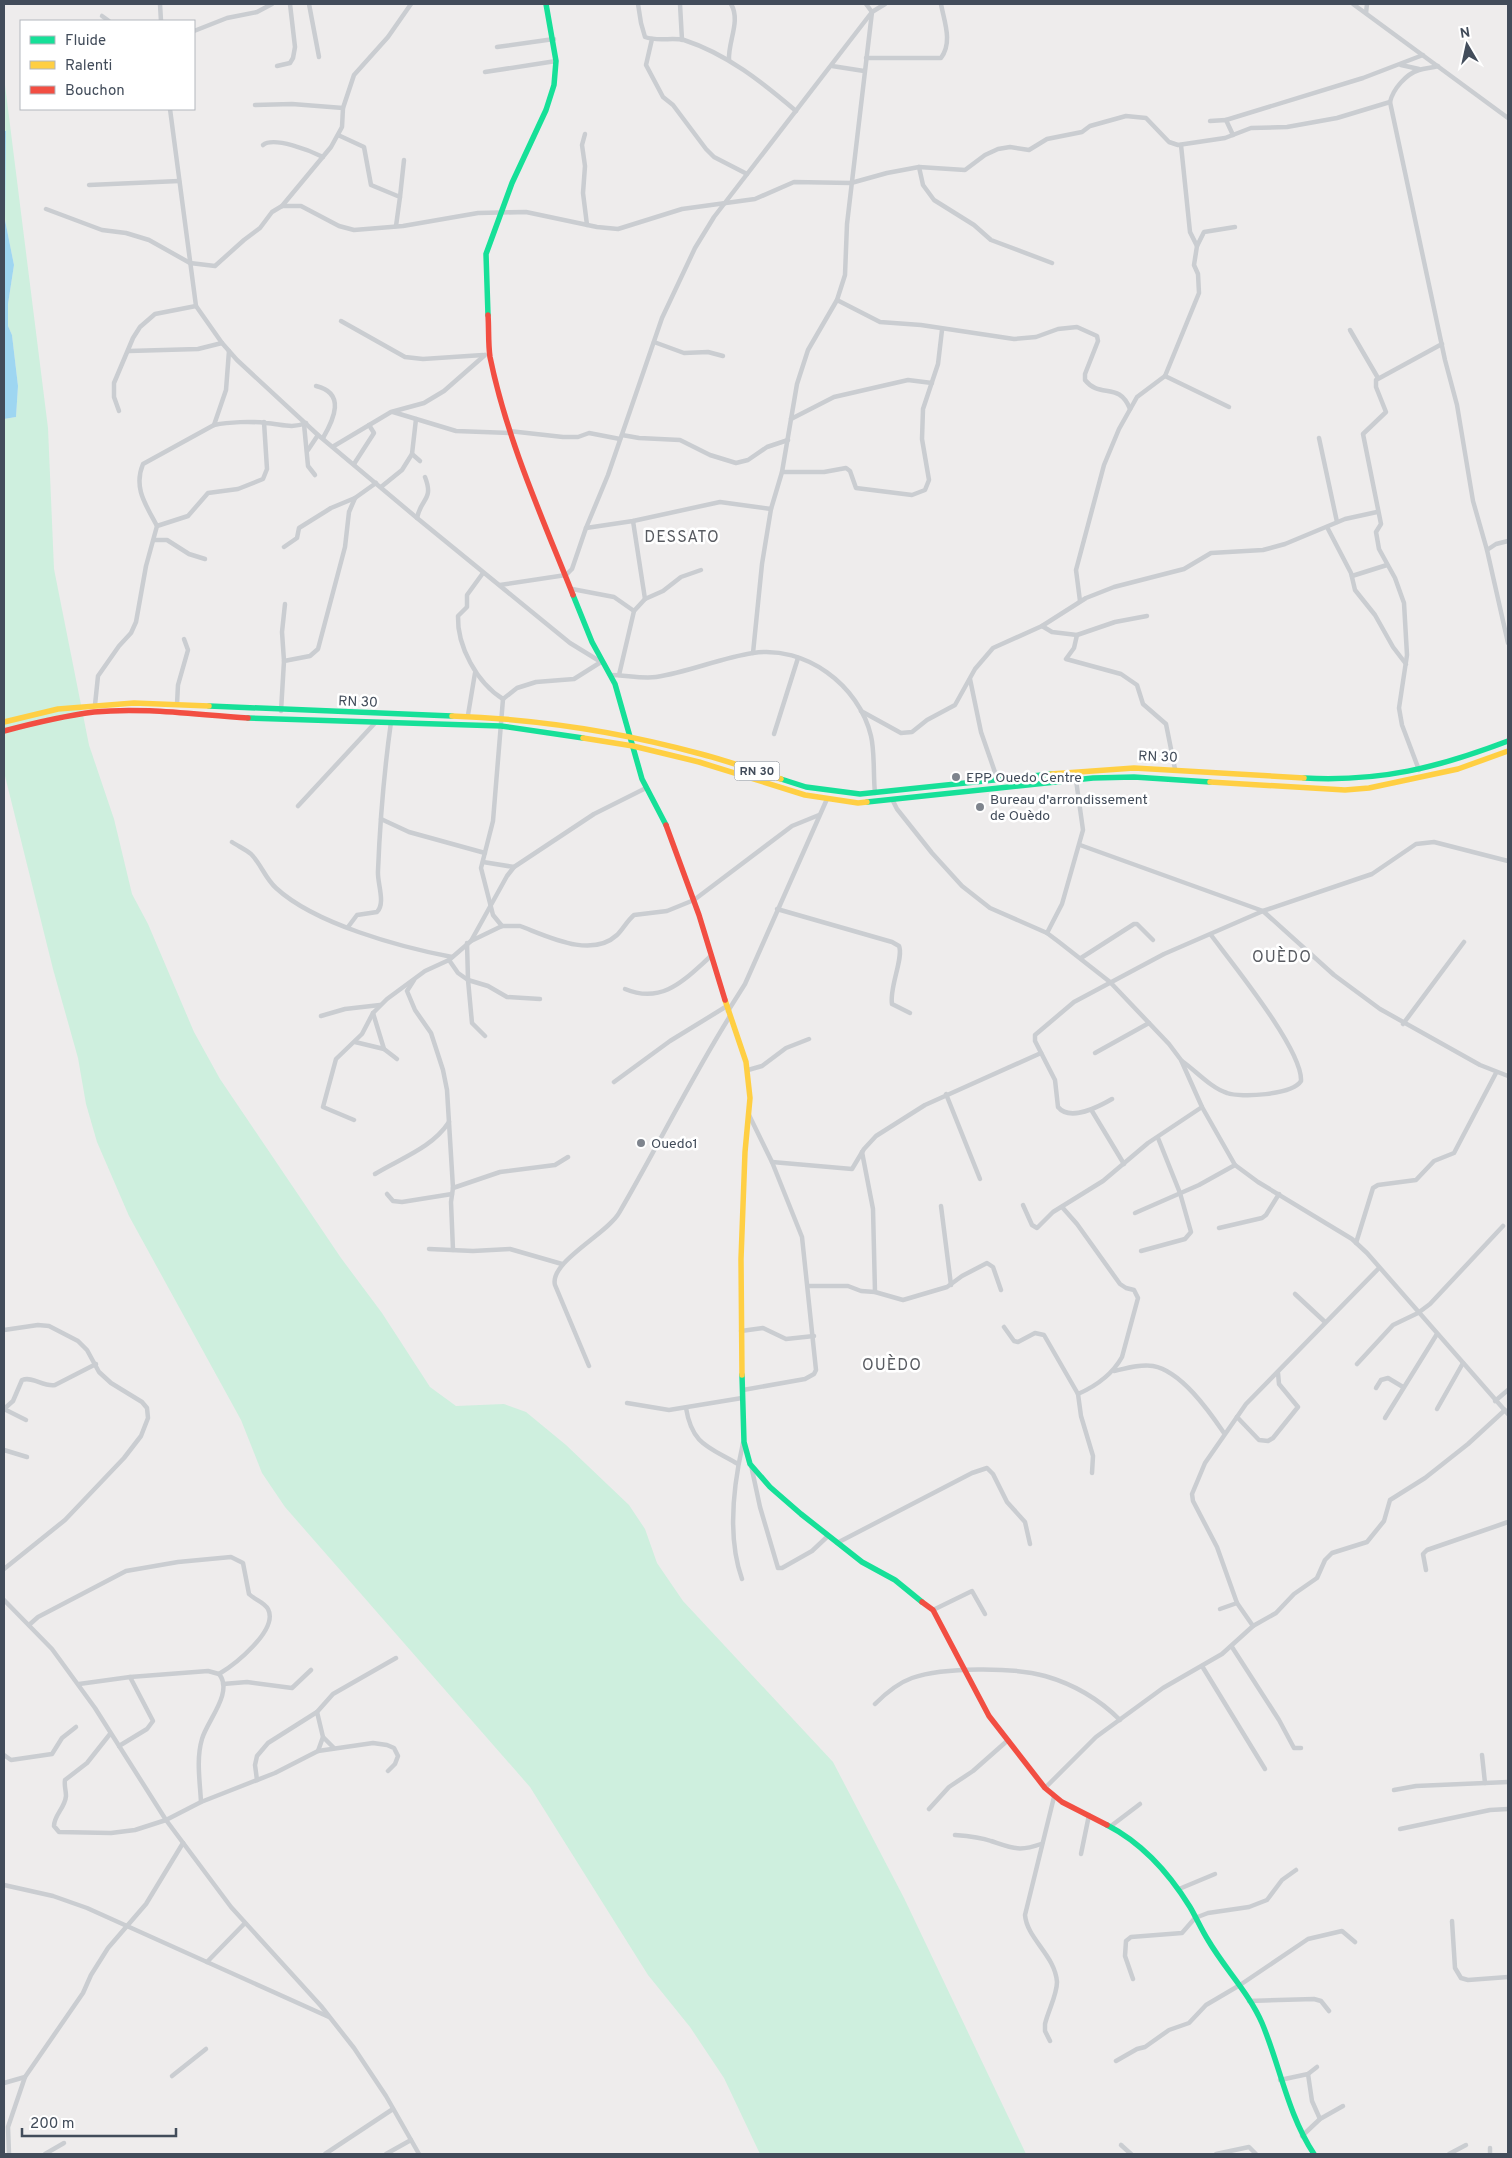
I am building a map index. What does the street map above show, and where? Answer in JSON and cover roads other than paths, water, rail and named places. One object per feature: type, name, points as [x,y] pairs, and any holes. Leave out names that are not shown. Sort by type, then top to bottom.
[{"type":"main road","points":[[546,4],[554,39],[556,61],[552,95],[500,212],[486,254],[488,355],[510,432],[536,504],[602,662],[621,699],[630,738],[646,788],[668,829],[694,900],[710,956],[748,1070],[750,1089],[741,1249],[741,1331],[744,1442],[750,1464],[770,1487],[828,1536],[862,1562],[914,1593],[933,1610],[963,1670],[1007,1741],[1054,1797],[1111,1826],[1155,1859],[1179,1889],[1208,1941],[1240,1985],[1249,2001],[1268,2040],[1280,2080],[1302,2136],[1311,2153]]},
{"type":"main road","name":"RN 30","points":[[4,722],[58,709],[95,705],[177,704],[281,711],[468,715],[502,718],[630,738],[701,754],[806,787],[830,792],[875,793],[997,778],[1093,770],[1175,768],[1344,780],[1419,770],[1456,761],[1508,741]]},
{"type":"main road","name":"RN 30","points":[[4,731],[58,717],[96,712],[134,711],[282,720],[501,726],[633,746],[699,762],[805,795],[858,803],[1076,780],[1134,777],[1297,788],[1353,789],[1387,786],[1422,778],[1458,769],[1508,752]]},
{"type":"street","points":[[160,4],[161,20]]},
{"type":"street","points":[[195,31],[227,18],[257,12],[272,4]]},
{"type":"street","points":[[277,66],[290,63],[295,54],[290,4]]},
{"type":"street","points":[[309,4],[320,57]]},
{"type":"street","points":[[46,209],[102,230],[126,233],[149,240],[190,263],[215,266],[260,228],[272,212],[282,206],[323,157],[342,127],[343,108],[354,75],[388,37],[411,4]]},
{"type":"street","points":[[638,4],[643,33],[646,37],[652,40],[682,40],[729,60],[796,111]]},
{"type":"street","points":[[680,4],[682,40]]},
{"type":"street","points":[[729,60],[729,50],[736,16],[731,4]]},
{"type":"street","points":[[753,653],[762,564],[771,510],[782,472],[797,384],[808,350],[837,300],[845,275],[851,183],[872,12],[866,4]]},
{"type":"street","points":[[500,585],[566,574],[572,569],[586,528],[608,475],[677,282],[704,231],[872,12],[885,4]]},
{"type":"street","points":[[866,58],[941,58],[947,45],[942,4]]},
{"type":"street","points":[[1354,4],[1508,118]]},
{"type":"street","points":[[1366,13],[1367,4]]},
{"type":"street","points":[[102,16],[108,20]]},
{"type":"street","points":[[497,47],[554,39]]},
{"type":"street","points":[[652,40],[646,65],[663,97],[673,105],[714,157],[748,174]]},
{"type":"street","points":[[1210,121],[1226,120],[1401,65],[1423,55]]},
{"type":"street","points":[[485,72],[556,61]]},
{"type":"street","points":[[1401,65],[1419,70]]},
{"type":"street","points":[[832,66],[864,71]]},
{"type":"street","points":[[282,206],[301,206],[339,226],[354,230],[396,226],[469,214],[500,212],[532,213],[586,225],[618,229],[682,209],[755,199],[794,182],[851,183],[919,167],[965,170],[984,155],[998,149],[1010,147],[1029,150],[1048,139],[1082,132],[1090,126],[1133,116],[1150,120],[1169,142],[1180,145],[1233,135],[1251,128],[1287,127],[1336,118],[1390,102],[1405,78],[1419,70],[1438,66]]},
{"type":"street","points":[[1390,102],[1457,405],[1473,501],[1487,550],[1508,643]]},
{"type":"street","points":[[255,105],[292,104],[343,108]]},
{"type":"street","points":[[170,110],[196,306],[222,343],[318,435],[334,446],[417,518],[570,643],[602,662],[574,679],[536,682],[518,688],[502,699]]},
{"type":"street","points":[[1226,120],[1233,135]]},
{"type":"street","points":[[585,134],[582,144],[585,166],[582,193],[586,225]]},
{"type":"street","points":[[338,136],[364,147],[371,185],[400,197]]},
{"type":"street","points":[[263,145],[270,141],[302,148],[323,157]]},
{"type":"street","points":[[1180,145],[1190,232],[1196,246]]},
{"type":"street","points":[[396,226],[404,160]]},
{"type":"street","points":[[919,167],[923,186],[934,200],[974,225],[991,240],[1052,263]]},
{"type":"street","points":[[89,185],[180,181]]},
{"type":"street","points":[[1080,601],[1076,579],[1079,555],[1104,465],[1118,429],[1140,393],[1165,376],[1199,292],[1198,274],[1194,265],[1196,246],[1204,232],[1234,228]]},
{"type":"street","points":[[837,300],[880,322],[921,325],[942,330],[1024,338],[1058,329],[1082,328],[1097,336],[1098,341],[1085,374],[1085,380],[1092,387],[1119,393],[1130,409]]},
{"type":"street","points":[[119,411],[114,397],[114,383],[133,338],[149,317],[196,306]]},
{"type":"street","points":[[341,321],[405,357],[432,358],[488,355]]},
{"type":"street","points":[[782,472],[824,472],[846,468],[850,471],[856,488],[902,494],[918,494],[929,483],[923,447],[924,403],[938,364],[942,330]]},
{"type":"street","points":[[1350,330],[1378,378],[1376,386],[1386,412],[1365,430],[1362,441],[1381,524],[1376,532],[1378,547],[1395,578],[1404,603],[1406,664],[1399,695],[1399,708],[1402,725],[1419,770]]},
{"type":"street","points":[[654,342],[684,353],[708,352],[723,356]]},
{"type":"street","points":[[129,350],[198,349],[222,343]]},
{"type":"street","points":[[1378,378],[1442,344]]},
{"type":"street","points":[[214,425],[226,390],[229,351]]},
{"type":"street","points":[[334,446],[391,412],[424,403],[444,391],[488,355]]},
{"type":"street","points":[[1165,376],[1229,407]]},
{"type":"street","points":[[791,419],[834,398],[908,380],[932,383]]},
{"type":"street","points":[[316,386],[329,390],[334,396],[334,417],[323,438]]},
{"type":"street","points":[[391,412],[456,431],[510,432],[563,437],[578,437],[589,433],[621,437],[680,440],[710,455],[736,463],[748,460],[767,447],[788,440]]},
{"type":"street","points":[[381,487],[402,470],[412,454],[416,419]]},
{"type":"street","points":[[95,705],[98,676],[131,633],[136,622],[146,566],[157,526],[139,494],[139,476],[143,464],[214,425],[264,422],[288,427],[305,424]]},
{"type":"street","points":[[157,526],[188,516],[208,493],[238,489],[263,479],[267,469],[264,422]]},
{"type":"street","points":[[305,424],[308,466],[315,475]]},
{"type":"street","points":[[354,464],[374,434],[369,425]]},
{"type":"street","points":[[308,450],[318,435]]},
{"type":"street","points":[[1319,438],[1337,522]]},
{"type":"street","points":[[412,454],[420,461]]},
{"type":"street","points":[[417,518],[418,511],[429,497],[430,491],[425,477]]},
{"type":"street","points":[[284,547],[297,538],[299,528],[331,508],[355,498],[376,483]]},
{"type":"street","points":[[284,661],[310,656],[318,649],[345,547],[349,512],[355,498]]},
{"type":"street","points":[[586,528],[632,521],[720,502],[771,510]]},
{"type":"street","points":[[861,711],[901,733],[908,733],[955,705],[983,658],[993,648],[1042,626],[1080,601],[1114,587],[1184,569],[1211,553],[1263,550],[1337,522],[1377,512]]},
{"type":"street","points":[[632,521],[645,599]]},
{"type":"street","points":[[1327,527],[1352,576],[1357,594],[1375,615],[1392,647],[1406,664]]},
{"type":"street","points":[[154,540],[167,540],[189,554],[205,559]]},
{"type":"street","points":[[1487,550],[1496,544],[1508,542]]},
{"type":"street","points":[[1352,576],[1387,565]]},
{"type":"street","points":[[619,675],[634,611],[645,599],[663,591],[681,576],[702,570]]},
{"type":"street","points":[[483,573],[468,595],[467,608],[458,616],[466,653],[475,673],[485,685],[502,699]]},
{"type":"street","points":[[572,589],[614,597],[634,611]]},
{"type":"street","points":[[281,711],[284,661],[282,632],[285,604]]},
{"type":"street","points":[[1042,626],[1052,632],[1076,636],[1115,622],[1147,616]]},
{"type":"street","points":[[1076,636],[1074,648],[1066,658],[1120,674],[1137,685],[1143,704],[1166,724],[1175,768]]},
{"type":"street","points":[[177,704],[178,685],[188,650],[184,639]]},
{"type":"street","points":[[610,675],[654,677],[764,652],[798,658],[822,668],[842,684],[861,711],[872,740],[875,793]]},
{"type":"street","points":[[774,734],[798,658]]},
{"type":"street","points":[[468,715],[475,673]]},
{"type":"street","points":[[970,679],[981,732],[997,778]]},
{"type":"street","points":[[502,699],[493,821],[483,862],[482,875],[489,891],[494,915],[502,926]]},
{"type":"street","points":[[348,927],[358,915],[373,914],[380,909],[377,877],[384,775],[391,722]]},
{"type":"street","points":[[298,806],[375,723]]},
{"type":"street","points":[[1046,933],[1062,904],[1083,830],[1076,780]]},
{"type":"street","points":[[485,1036],[472,1023],[468,980],[469,942],[514,867],[586,819],[646,788]]},
{"type":"street","points":[[589,1366],[555,1285],[554,1275],[562,1264],[597,1236],[618,1215],[678,1109],[728,1011],[745,984],[827,799]]},
{"type":"street","points":[[893,800],[932,853],[962,886],[990,908],[1046,933],[1081,958],[1110,982],[1181,1060],[1226,1093],[1277,1093],[1297,1086],[1301,1081],[1299,1069],[1279,1029],[1211,935]]},
{"type":"street","points":[[354,1120],[326,1110],[322,1103],[329,1088],[331,1069],[336,1059],[362,1034],[373,1013],[380,1006],[400,989],[450,958],[469,942],[502,926],[520,926],[582,946],[596,945],[616,936],[634,915],[667,911],[694,900],[792,826],[819,814]]},
{"type":"street","points":[[381,819],[409,832],[485,853]]},
{"type":"street","points":[[232,842],[251,854],[264,876],[276,889],[296,902],[348,927],[450,958],[458,973],[468,980],[488,986],[507,997],[540,999]]},
{"type":"street","points":[[1112,1099],[1092,1111],[1066,1112],[1059,1109],[1055,1080],[1034,1039],[1042,1027],[1065,1008],[1164,954],[1263,911],[1372,874],[1411,847],[1423,842],[1451,845],[1508,861]]},
{"type":"street","points":[[1080,845],[1263,911],[1356,993],[1403,1024],[1496,1073],[1508,1076]]},
{"type":"street","points":[[483,862],[514,867]]},
{"type":"street","points":[[777,909],[892,942],[899,946],[901,954],[896,969],[892,1004],[910,1013]]},
{"type":"street","points":[[1081,958],[1134,924],[1137,924],[1153,940]]},
{"type":"street","points":[[1403,1024],[1464,942]]},
{"type":"street","points":[[625,989],[635,993],[670,990],[710,956]]},
{"type":"street","points":[[407,991],[415,979]]},
{"type":"street","points":[[400,989],[407,991]]},
{"type":"street","points":[[407,991],[415,1010],[431,1033],[448,1090],[453,1188],[453,1250]]},
{"type":"street","points":[[321,1016],[345,1009],[380,1006]]},
{"type":"street","points":[[614,1082],[670,1041],[728,1011]]},
{"type":"street","points":[[373,1013],[384,1049]]},
{"type":"street","points":[[1095,1053],[1149,1023]]},
{"type":"street","points":[[748,1070],[762,1066],[786,1048],[809,1038]]},
{"type":"street","points":[[355,1042],[384,1049],[397,1059]]},
{"type":"street","points":[[772,1162],[852,1170],[862,1152],[882,1132],[925,1104],[1041,1053]]},
{"type":"street","points":[[1045,1788],[1096,1737],[1163,1688],[1232,1647],[1253,1626],[1276,1613],[1294,1594],[1317,1578],[1325,1560],[1332,1553],[1367,1542],[1384,1522],[1390,1500],[1425,1478],[1507,1412],[1495,1401],[1464,1363],[1356,1243],[1258,1182],[1235,1165],[1202,1106],[1181,1060]]},
{"type":"street","points":[[1356,1243],[1373,1188],[1378,1185],[1416,1180],[1434,1161],[1454,1153],[1496,1073]]},
{"type":"street","points":[[946,1094],[980,1179]]},
{"type":"street","points":[[1022,1205],[1035,1228],[1040,1226],[1053,1212],[1103,1181],[1202,1106]]},
{"type":"street","points":[[1092,1111],[1124,1164]]},
{"type":"street","points":[[743,1390],[805,1379],[814,1374],[816,1370],[814,1336],[802,1237],[772,1162],[748,1114]]},
{"type":"street","points":[[375,1174],[431,1142],[442,1133],[449,1122]]},
{"type":"street","points":[[1141,1251],[1185,1239],[1191,1232],[1180,1193],[1158,1138]]},
{"type":"street","points":[[862,1152],[873,1209],[876,1292]]},
{"type":"street","points":[[453,1188],[500,1172],[554,1165],[568,1157]]},
{"type":"street","points":[[1135,1214],[1235,1165]]},
{"type":"street","points":[[387,1194],[393,1201],[402,1202],[452,1194]]},
{"type":"street","points":[[1219,1228],[1262,1218],[1266,1215],[1279,1194]]},
{"type":"street","points":[[941,1206],[951,1285]]},
{"type":"street","points":[[1062,1207],[1077,1224],[1120,1284],[1137,1293],[1122,1357],[1114,1371]]},
{"type":"street","points":[[1357,1364],[1393,1325],[1418,1314],[1430,1304],[1503,1226]]},
{"type":"street","points":[[428,1249],[510,1249],[562,1264]]},
{"type":"street","points":[[808,1286],[838,1285],[861,1291],[876,1292],[903,1300],[951,1285],[962,1276],[987,1263],[993,1267],[1001,1290]]},
{"type":"street","points":[[1253,1626],[1237,1603],[1223,1559],[1193,1501],[1192,1494],[1205,1463],[1224,1433],[1237,1417],[1325,1322],[1379,1268]]},
{"type":"street","points":[[1295,1294],[1325,1322]]},
{"type":"street","points":[[4,1330],[38,1325],[49,1326],[78,1341],[87,1350],[111,1383],[142,1402],[147,1408],[148,1418],[141,1436],[65,1520],[4,1569]]},
{"type":"street","points":[[1004,1327],[1014,1342],[1018,1342],[1035,1333],[1044,1336],[1078,1394],[1081,1416],[1093,1456],[1092,1473]]},
{"type":"street","points":[[741,1331],[763,1328],[786,1338],[814,1336]]},
{"type":"street","points":[[1385,1418],[1437,1334]]},
{"type":"street","points":[[1437,1409],[1464,1363]]},
{"type":"street","points":[[26,1420],[4,1409],[13,1401],[22,1380],[31,1379],[49,1386],[55,1385],[96,1364]]},
{"type":"street","points":[[1078,1394],[1114,1371],[1141,1366],[1155,1366],[1167,1372],[1199,1399],[1224,1433]]},
{"type":"street","points":[[1237,1417],[1259,1440],[1268,1441],[1273,1438],[1298,1407],[1279,1384],[1278,1372]]},
{"type":"street","points":[[1376,1388],[1381,1380],[1388,1378],[1403,1387]]},
{"type":"street","points":[[1495,1401],[1508,1390]]},
{"type":"street","points":[[627,1403],[669,1410],[742,1398]]},
{"type":"street","points":[[686,1408],[688,1425],[699,1441],[738,1464]]},
{"type":"street","points":[[742,1579],[735,1558],[732,1539],[738,1464],[744,1442]]},
{"type":"street","points":[[4,1450],[27,1457]]},
{"type":"street","points":[[750,1464],[760,1507],[778,1568],[782,1568],[812,1551],[828,1536]]},
{"type":"street","points":[[837,1543],[972,1473],[987,1468],[993,1474],[1007,1502],[1025,1522],[1030,1544]]},
{"type":"street","points":[[1426,1570],[1423,1554],[1427,1550],[1508,1522]]},
{"type":"street","points":[[29,1625],[38,1617],[126,1571],[178,1562],[231,1557],[243,1562],[249,1594],[265,1606],[269,1617],[262,1635],[247,1654],[219,1674]]},
{"type":"street","points":[[933,1610],[972,1591],[985,1614]]},
{"type":"street","points":[[4,1600],[52,1649],[79,1684],[166,1820],[245,1923],[330,2017],[354,2048],[419,2154]]},
{"type":"street","points":[[1220,1609],[1237,1603]]},
{"type":"street","points":[[1232,1647],[1279,1720],[1290,1744],[1294,1748],[1301,1748]]},
{"type":"street","points":[[257,1780],[255,1765],[260,1751],[268,1743],[317,1712],[333,1694],[396,1658]]},
{"type":"street","points":[[1202,1666],[1265,1770]]},
{"type":"street","points":[[223,1684],[247,1682],[292,1688],[311,1670]]},
{"type":"street","points":[[875,1704],[892,1689],[913,1678],[963,1670],[986,1670],[1044,1676],[1094,1698],[1120,1720]]},
{"type":"street","points":[[79,1684],[130,1677],[208,1671],[219,1674]]},
{"type":"street","points":[[202,1802],[199,1753],[202,1739],[219,1703],[223,1684],[219,1674]]},
{"type":"street","points":[[119,1746],[147,1729],[153,1721],[130,1677]]},
{"type":"street","points":[[317,1712],[323,1737],[334,1748]]},
{"type":"street","points":[[4,1755],[12,1760],[52,1754],[62,1738],[76,1728]]},
{"type":"street","points":[[110,1734],[86,1763],[66,1780],[66,1796],[62,1807],[54,1819],[54,1826],[59,1832],[111,1833],[135,1830],[166,1820],[202,1802],[275,1773],[318,1751],[334,1748],[373,1743],[387,1744],[394,1748],[398,1756],[395,1764],[388,1771]]},
{"type":"street","points":[[318,1751],[323,1737]]},
{"type":"street","points":[[929,1808],[950,1787],[974,1770],[1007,1741]]},
{"type":"street","points":[[1482,1755],[1485,1783]]},
{"type":"street","points":[[1394,1790],[1416,1786],[1508,1782]]},
{"type":"street","points":[[1050,2041],[1045,2031],[1045,2024],[1057,1982],[1043,1947],[1029,1930],[1024,1915],[1054,1797]]},
{"type":"street","points":[[1111,1826],[1140,1804]]},
{"type":"street","points":[[1400,1829],[1485,1811],[1508,1809]]},
{"type":"street","points":[[1081,1854],[1089,1815]]},
{"type":"street","points":[[956,1835],[977,1837],[1007,1848],[1031,1848],[1041,1844]]},
{"type":"street","points":[[9,2154],[8,2128],[25,2077],[83,1993],[91,1974],[108,1948],[125,1926],[140,1913],[183,1843]]},
{"type":"street","points":[[1132,1979],[1125,1956],[1126,1941],[1139,1936],[1182,1933],[1195,1918],[1259,1904],[1271,1896],[1282,1880],[1296,1870]]},
{"type":"street","points":[[1179,1889],[1215,1874]]},
{"type":"street","points":[[4,1885],[53,1896],[125,1926],[135,1928],[330,2017]]},
{"type":"street","points":[[1452,1921],[1456,1968],[1461,1978],[1468,1980],[1508,1977]]},
{"type":"street","points":[[207,1962],[245,1923]]},
{"type":"street","points":[[1116,2061],[1137,2049],[1145,2047],[1169,2030],[1189,2024],[1206,2005],[1240,1985],[1308,1939],[1342,1932],[1355,1942]]},
{"type":"street","points":[[1249,2001],[1314,1999],[1321,2001],[1329,2011]]},
{"type":"street","points":[[172,2076],[206,2048]]},
{"type":"street","points":[[1280,2080],[1308,2074],[1317,2067]]},
{"type":"street","points":[[1308,2074],[1312,2101],[1320,2119]]},
{"type":"street","points":[[4,2083],[25,2077]]},
{"type":"street","points":[[1302,2136],[1320,2119],[1343,2106]]},
{"type":"street","points":[[325,2154],[393,2109]]},
{"type":"street","points":[[386,2154],[411,2140]]},
{"type":"street","points":[[45,2154],[64,2143]]},
{"type":"street","points":[[1121,2145],[1131,2154]]},
{"type":"street","points":[[1449,2154],[1466,2145]]},
{"type":"street","points":[[1216,2154],[1249,2147],[1256,2154]]},
{"type":"street","points":[[1490,2148],[1490,2154]]},
{"type":"water","points":[[4,131],[6,131],[5,220],[14,265],[8,304],[8,326],[12,335],[18,386],[16,417],[4,419]]},
{"type":"place","name":"EPP Ouedo Centre","points":[[956,777]]},
{"type":"place","name":"Bureau d'arrondissement de Ouèdo","points":[[980,807]]},
{"type":"place","name":"Ouedo1","points":[[641,1143]]},
{"type":"district","name":"DESSATO","points":[[682,536]]},
{"type":"district","name":"OUÈDO","points":[[1282,956]]},
{"type":"district","name":"OUÈDO","points":[[892,1364]]}]
